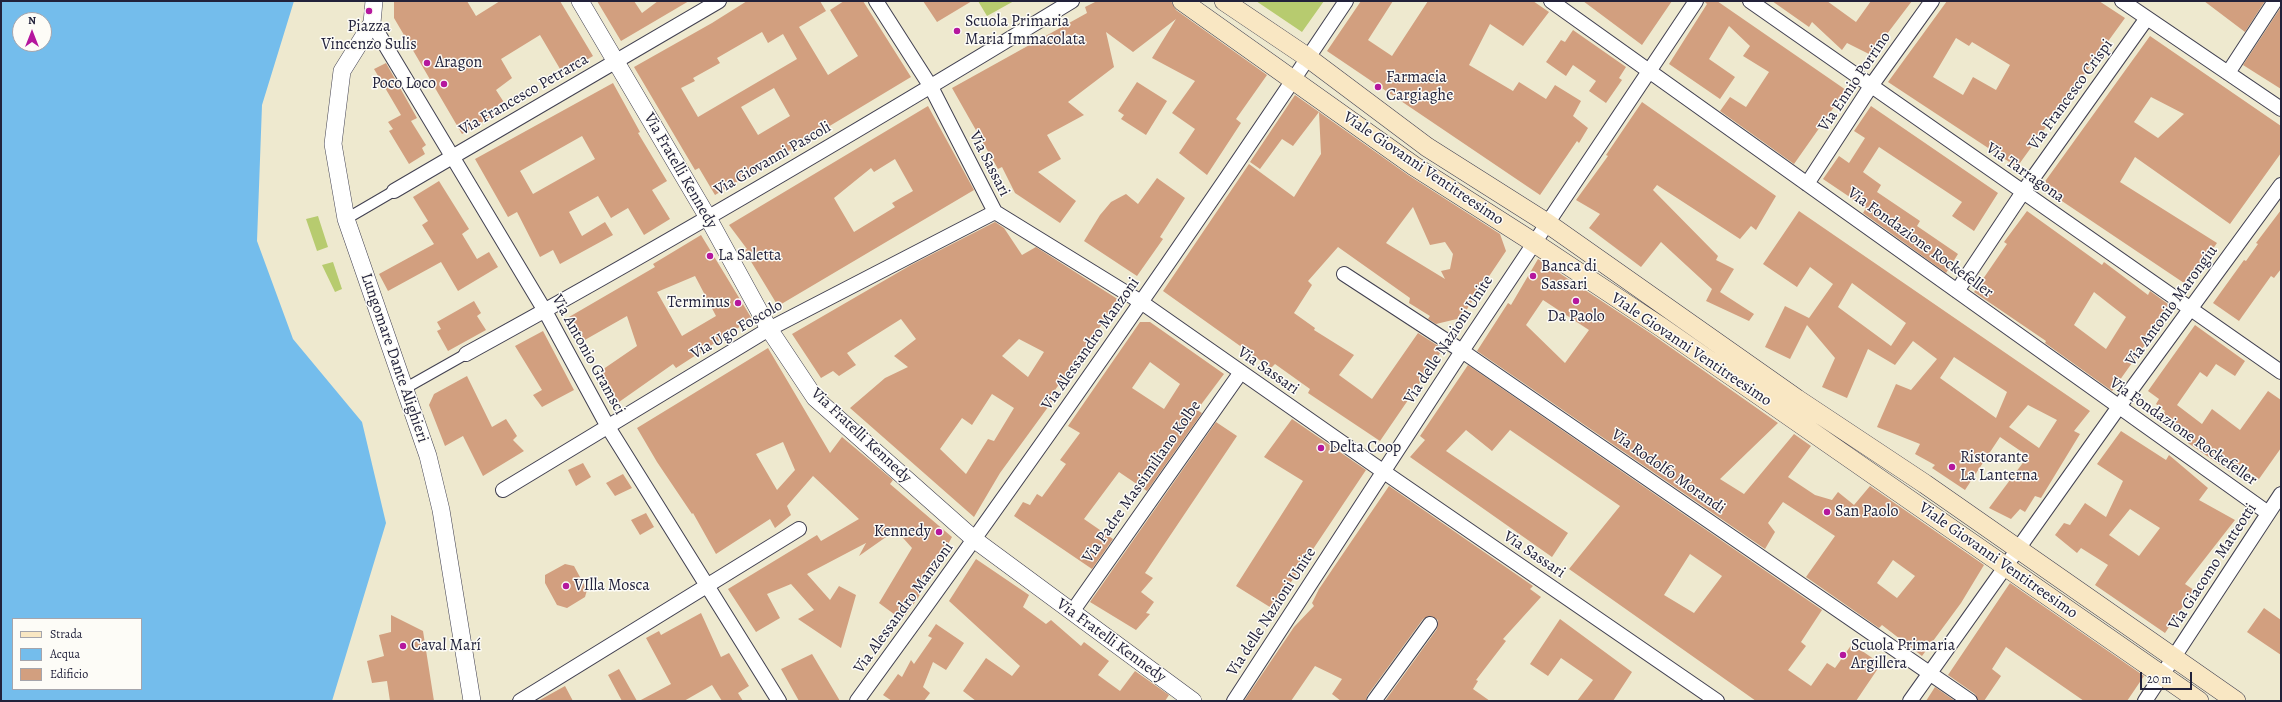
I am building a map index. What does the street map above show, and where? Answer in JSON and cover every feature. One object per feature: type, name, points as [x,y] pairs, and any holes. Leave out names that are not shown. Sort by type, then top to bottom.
[{"type":"main road","name":"Viale Giovanni Ventitreesimo","points":[[1182,1],[1414,166],[1533,242],[1661,327],[2199,701]]},
{"type":"main road","name":"Viale Giovanni Ventitreesimo","points":[[1224,1],[1307,57],[1427,147],[1547,223],[1797,399],[1925,484],[2236,701]]},
{"type":"main road","points":[[1414,166],[1427,147]]},
{"type":"main road","points":[[1661,327],[1672,312]]},
{"type":"main road","points":[[1786,415],[1797,399]]},
{"type":"main road","points":[[1911,501],[1925,484]]},
{"type":"street","points":[[372,23],[374,1]]},
{"type":"street","name":"Via Fratelli Kennedy","points":[[580,1],[617,61],[707,216],[769,329],[815,398],[974,540],[1193,701]]},
{"type":"street","name":"Via Francesco Petrarca","points":[[346,219],[719,1]]},
{"type":"street","name":"Via Sassari","points":[[876,1],[931,87],[995,212],[1140,302],[1717,701]]},
{"type":"street","name":"Via Giovanni Pascoli","points":[[404,389],[546,311],[931,87],[1072,1]]},
{"type":"street","name":"Via Alessandro Manzoni","points":[[857,701],[974,540],[1294,80],[1307,57],[1346,1]]},
{"type":"street","name":"Via Fondazione Rockefeller","points":[[1551,1],[2268,513]]},
{"type":"street","name":"Via delle Nazioni Unite","points":[[1234,701],[1533,242],[1696,1]]},
{"type":"street","name":"Via Tarragona","points":[[1750,1],[2281,372]]},
{"type":"street","name":"Via Ennio Porrino","points":[[1807,184],[1871,86],[1932,1]]},
{"type":"street","points":[[2122,1],[2281,109]]},
{"type":"street","points":[[2228,74],[2275,1]]},
{"type":"street","name":"Via Francesco Crispi","points":[[1957,291],[2023,192],[2147,18]]},
{"type":"street","name":"Via Antonio Gramsci","points":[[372,23],[546,311],[608,427],[779,701]]},
{"type":"street","name":"Lungomare Dante Alighieri","points":[[372,23],[342,71],[333,144],[346,219],[428,456],[442,510],[472,701]]},
{"type":"street","name":"Via Antonio Marongiu","points":[[1910,701],[1929,672],[2119,407],[2281,185]]},
{"type":"street","name":"Via Ugo Foscolo","points":[[503,490],[769,329],[995,212]]},
{"type":"street","name":"Via Rodolfo Morandi","points":[[1344,274],[1462,351],[1970,701]]},
{"type":"street","name":"Via Padre Massimiliano Kolbe","points":[[1072,612],[1241,372]]},
{"type":"street","name":"Via Giacomo Matteotti","points":[[2145,701],[2281,494]]},
{"type":"street","points":[[520,701],[799,529]]},
{"type":"street","points":[[1374,701],[1430,624]]},
{"type":"green space","points":[[978,1],[1014,1],[987,16]]},
{"type":"green space","points":[[1256,1],[1324,1],[1302,32]]},
{"type":"green space","points":[[318,216],[328,247],[317,251],[306,219]]},
{"type":"green space","points":[[333,262],[342,289],[335,292],[322,265]]},
{"type":"water","points":[[1,1],[294,1],[262,105],[257,241],[293,339],[362,422],[386,523],[332,701],[1,701]]},
{"type":"building","points":[[394,1],[467,1],[476,16],[500,1],[560,1],[593,56],[563,74],[540,35],[501,59],[512,78],[496,90],[505,104],[493,111],[496,114],[462,134],[394,18]]},
{"type":"building","points":[[597,1],[634,1],[642,13],[658,1],[689,1],[621,41]]},
{"type":"building","points":[[747,1],[820,1],[826,11],[799,27],[828,75],[858,56],[830,10],[844,1],[863,1],[911,77],[715,195],[699,168],[695,170],[634,67],[712,23]],"holes":[[[762,32],[768,43],[783,34],[797,59],[698,117],[681,88],[695,81],[693,78],[720,63],[717,58]],[[774,88],[790,116],[758,135],[741,107]]]},
{"type":"building","points":[[923,1],[972,1],[937,22]]},
{"type":"building","points":[[1097,1],[1171,1],[1176,10],[1267,75],[1236,119],[1241,123],[1207,175],[1179,153],[1195,129],[1172,113],[1195,81],[1152,58],[1176,19],[1133,52],[1106,32],[1114,67],[1068,102],[1084,115],[1047,135],[1061,159],[1038,172],[1076,201],[1060,223],[1015,193],[1002,167],[998,169],[952,88],[1087,13],[1085,7]]},
{"type":"building","points":[[1361,1],[1393,1],[1368,40],[1392,56],[1428,1],[1533,1],[1549,12],[1523,46],[1490,24],[1469,65],[1513,91],[1519,82],[1546,99],[1555,85],[1581,101],[1573,116],[1588,128],[1579,143],[1577,141],[1540,195],[1327,51]]},
{"type":"building","points":[[1583,1],[1672,1],[1642,45]]},
{"type":"building","points":[[1704,1],[1717,1],[1846,90],[1794,164],[1720,111],[1730,97],[1746,107],[1769,72],[1743,56],[1750,46],[1729,26],[1709,59],[1735,77],[1720,99],[1669,64],[1707,4]]},
{"type":"building","points":[[1772,1],[1827,1],[1856,22],[1871,1],[1912,1],[1871,55],[1847,43],[1842,50],[1812,22],[1809,27]]},
{"type":"building","points":[[1947,1],[2099,1],[2125,18],[2017,167],[1888,82]],"holes":[[[1956,38],[1969,46],[1972,42],[2010,65],[1996,90],[1973,77],[1963,95],[1933,77]]]},
{"type":"building","points":[[2204,1],[2265,1],[2245,32]]},
{"type":"building","points":[[2281,7],[2281,89],[2243,65]]},
{"type":"building","points":[[1573,30],[1626,67],[1619,78],[1622,80],[1606,103],[1589,91],[1596,81],[1573,65],[1566,76],[1546,62],[1561,40],[1565,42]]},
{"type":"building","points":[[2150,36],[2281,126],[2281,153],[2230,224],[2135,157],[2120,182],[2217,243],[2187,285],[2041,187]],"holes":[[[2151,97],[2184,114],[2158,138],[2134,122]]]},
{"type":"building","points":[[386,63],[417,118],[411,121],[426,145],[422,148],[425,154],[409,164],[389,131],[393,129],[388,122],[401,115],[374,69]]},
{"type":"building","points":[[1137,82],[1167,101],[1146,135],[1121,119],[1124,115],[1118,111]]},
{"type":"building","points":[[613,83],[640,132],[638,133],[667,181],[652,190],[670,219],[644,235],[628,208],[611,218],[598,196],[569,212],[582,236],[605,222],[613,235],[560,264],[553,250],[540,257],[517,212],[508,217],[475,159]],"holes":[[[582,136],[595,159],[533,194],[520,171]]]},
{"type":"building","points":[[1295,95],[1408,175],[1500,234],[1506,251],[1461,318],[1436,324],[1428,319],[1430,316],[1409,303],[1410,298],[1338,247],[1308,281],[1312,285],[1294,313],[1315,328],[1314,330],[1354,355],[1339,375],[1372,399],[1418,333],[1443,349],[1380,441],[1308,393],[1310,389],[1275,364],[1271,368],[1163,291],[1249,164],[1294,197],[1321,154],[1319,112],[1293,146],[1282,139],[1260,169],[1250,162]],"holes":[[[1413,207],[1430,245],[1445,242],[1453,254],[1450,269],[1441,271],[1445,279],[1386,243]]]},
{"type":"building","points":[[1642,102],[1776,196],[1756,230],[1751,226],[1740,239],[1657,185],[1653,190],[1718,256],[1716,260],[1734,269],[1720,292],[1754,314],[1749,321],[1706,301],[1712,289],[1661,242],[1641,267],[1589,228],[1600,214],[1576,200],[1608,156],[1606,155]]},
{"type":"building","points":[[928,106],[974,190],[778,306],[744,250],[747,249],[729,225]],"holes":[[[895,159],[913,191],[892,203],[895,207],[854,232],[834,198],[871,168],[874,172]]]},
{"type":"building","points":[[1871,106],[1998,193],[1974,231],[1952,216],[1962,202],[1879,147],[1863,172],[1881,185],[1877,192],[1920,221],[1917,226],[1958,254],[1946,273],[1863,213],[1866,208],[1823,179],[1839,156],[1849,163],[1865,138],[1854,131]]},
{"type":"building","points":[[1157,178],[1185,198],[1160,237],[1163,239],[1137,276],[1084,241],[1100,215],[1111,202],[1126,194],[1138,204]]},
{"type":"building","points":[[439,181],[469,229],[462,234],[477,259],[489,252],[498,267],[458,291],[441,262],[388,291],[379,274],[434,244],[422,225],[428,221],[413,197]]},
{"type":"building","points":[[2281,210],[2281,269],[2274,278],[2271,276],[2239,321],[2213,303],[2244,260],[2246,261],[2258,244],[2256,243]]},
{"type":"building","points":[[1799,211],[2090,411],[2074,431],[2080,434],[2041,498],[2035,496],[2025,512],[2020,509],[2011,519],[1989,508],[2028,456],[2000,437],[1965,490],[1932,468],[1935,465],[1915,454],[1920,444],[1877,427],[1896,384],[1911,390],[1937,359],[1913,341],[1895,365],[1868,349],[1847,398],[1822,387],[1835,358],[1807,325],[1790,359],[1765,347],[1785,306],[1809,318],[1833,284],[1810,267],[1797,287],[1763,264]],"holes":[[[1852,283],[1906,323],[1891,346],[1838,307]],[[1954,357],[2007,392],[1996,418],[1940,378]],[[2028,405],[2057,420],[2039,448],[2009,427]]]},
{"type":"building","points":[[2027,211],[2102,265],[2104,262],[2148,295],[2150,291],[2172,307],[2112,391],[2045,343],[2046,341],[1974,292],[2007,244],[2004,242]],"holes":[[[2094,292],[2126,317],[2106,349],[2074,325]]]},
{"type":"building","points":[[995,222],[1004,228],[1022,255],[1036,247],[1119,300],[1055,390],[1059,392],[1000,473],[974,517],[850,408],[885,378],[908,367],[894,356],[916,339],[901,319],[847,353],[856,365],[839,376],[833,371],[821,378],[792,334],[911,265]],"holes":[[[1019,339],[1044,352],[1028,377],[1002,356]],[[992,394],[1014,408],[994,441],[988,439],[966,474],[940,449],[962,418],[972,425]]]},
{"type":"building","points":[[701,235],[752,319],[676,368],[673,364],[619,402],[599,372],[637,346],[627,316],[583,341],[569,317],[655,267],[653,264]],"holes":[[[695,276],[716,316],[682,336],[657,292]]]},
{"type":"building","points":[[1538,259],[1650,333],[1778,423],[1720,479],[1744,494],[1794,434],[1811,446],[1788,477],[1815,495],[1832,500],[1838,492],[1854,505],[1870,486],[1984,565],[1961,603],[1922,656],[1882,625],[1879,628],[1806,577],[1835,536],[1783,502],[1768,523],[1775,532],[1765,549],[1477,351],[1508,303],[1511,305]],"holes":[[[1543,300],[1589,330],[1565,363],[1526,325]],[[1893,560],[1915,576],[1897,598],[1877,583]]]},
{"type":"building","points":[[474,301],[481,313],[477,316],[486,330],[448,351],[437,331],[441,329],[437,322]]},
{"type":"building","points":[[1140,322],[1150,322],[1224,374],[1197,410],[1202,413],[1147,491],[1119,472],[1084,519],[1113,539],[1092,569],[1014,516],[1023,502],[1030,505],[1037,494],[1042,497],[1066,464],[1060,460],[1080,433],[1068,426]],"holes":[[[1150,362],[1180,384],[1164,409],[1132,388]]]},
{"type":"building","points":[[2195,325],[2245,361],[2235,376],[2216,364],[2207,377],[2200,372],[2177,405],[2202,424],[2212,409],[2240,430],[2268,391],[2281,400],[2281,448],[2259,479],[2238,464],[2232,473],[2188,443],[2192,438],[2162,416],[2165,411],[2156,404],[2159,399],[2148,391]]},
{"type":"building","points":[[543,331],[574,390],[542,407],[533,395],[542,390],[515,346]]},
{"type":"building","points":[[768,348],[830,453],[842,437],[893,480],[890,484],[952,537],[918,598],[902,620],[879,603],[912,548],[896,530],[859,556],[866,543],[807,574],[830,600],[839,586],[856,595],[841,648],[798,619],[814,610],[791,584],[767,594],[780,618],[756,632],[728,589],[817,535],[821,541],[859,519],[813,476],[787,506],[791,515],[775,528],[770,519],[716,554],[693,513],[692,514],[657,462],[637,428]],"holes":[[[783,442],[795,470],[777,490],[756,454]]]},
{"type":"building","points":[[1468,365],[1822,610],[1801,642],[1806,646],[1788,670],[1811,686],[1827,663],[1835,668],[1852,644],[1881,664],[1856,701],[1756,701],[1569,569],[1620,506],[1510,430],[1492,451],[1466,430],[1446,451],[1568,533],[1552,557],[1410,457],[1425,440],[1420,436]],"holes":[[[1690,554],[1722,576],[1694,613],[1664,595]]]},
{"type":"building","points":[[467,376],[492,427],[506,419],[517,436],[513,440],[524,451],[483,476],[463,436],[445,446],[429,405],[434,394]]},
{"type":"building","points":[[1292,419],[1366,470],[1273,609],[1236,586],[1303,481],[1264,457]]},
{"type":"building","points":[[1216,422],[1237,436],[1145,573],[1153,578],[1141,592],[1154,602],[1146,613],[1150,614],[1136,630],[1090,602]]},
{"type":"building","points":[[2121,431],[2166,460],[2169,455],[2208,488],[2199,500],[2235,520],[2185,584],[2194,590],[2165,633],[2095,585],[2108,565],[2081,548],[2077,553],[2055,535],[2064,523],[2070,525],[2085,503],[2106,517],[2123,481],[2097,464]],"holes":[[[2130,509],[2160,528],[2139,556],[2109,535]]]},
{"type":"building","points":[[583,463],[591,477],[576,486],[568,470]]},
{"type":"building","points":[[623,474],[632,488],[615,496],[606,483]]},
{"type":"building","points":[[1389,486],[1533,586],[1530,589],[1541,597],[1503,639],[1506,641],[1476,680],[1478,681],[1473,689],[1490,701],[1385,701],[1437,629],[1438,620],[1430,616],[1423,619],[1367,696],[1366,701],[1341,701],[1332,694],[1342,679],[1315,666],[1291,701],[1244,701],[1294,627],[1314,606],[1312,603],[1319,589]]},
{"type":"building","points":[[646,513],[654,527],[640,535],[631,520]]},
{"type":"building","points":[[976,559],[1029,595],[1023,607],[1046,624],[1051,620],[1081,646],[1084,642],[1109,661],[1098,675],[1120,691],[1135,671],[1169,695],[1165,701],[976,701],[963,691],[986,658],[1012,676],[1020,666],[949,601]]},
{"type":"building","name":"VIlla Mosca","points":[[565,564],[574,566],[587,590],[585,597],[567,608],[557,605],[545,583],[545,575]]},
{"type":"building","points":[[2010,583],[2144,676],[2127,701],[2084,701],[2006,647],[1992,669],[2001,676],[1984,701],[1978,701],[1975,694],[1948,675]]},
{"type":"building","points":[[2264,608],[2281,620],[2281,655],[2247,632]]},
{"type":"building","points":[[701,613],[721,657],[729,653],[749,686],[738,693],[743,701],[722,701],[712,685],[684,701],[639,701],[671,684],[646,638],[659,631],[661,635]]},
{"type":"building","name":"Caval Marí","points":[[391,615],[423,631],[434,701],[390,701],[387,681],[372,683],[367,661],[384,656],[379,635],[391,632]]},
{"type":"building","points":[[1560,619],[1632,672],[1613,701],[1577,701],[1593,680],[1561,658],[1548,676],[1530,664]]},
{"type":"building","points":[[936,624],[964,643],[946,670],[933,662],[923,687],[930,693],[924,701],[892,701],[883,695],[898,674],[902,677],[911,660],[914,664],[932,638],[928,636]]},
{"type":"building","points":[[812,654],[840,701],[799,701],[781,669]]},
{"type":"building","points":[[619,669],[637,701],[622,701],[608,675]]},
{"type":"building","points":[[565,686],[573,701],[538,701]]},
{"type":"building","points":[[1935,687],[1955,701],[1926,701]]},
{"type":"place","name":"Piazza Vincenzo Sulis","points":[[369,11]]},
{"type":"place","name":"Scuola Primaria Maria Immacolata","points":[[957,31]]},
{"type":"place","name":"Aragon","points":[[427,63]]},
{"type":"place","name":"Poco Loco","points":[[444,84]]},
{"type":"place","name":"Farmacia Cargiaghe","points":[[1378,87]]},
{"type":"place","name":"La Saletta","points":[[710,256]]},
{"type":"place","name":"Banca di Sassari","points":[[1533,276]]},
{"type":"place","name":"Da Paolo","points":[[1576,301]]},
{"type":"place","name":"Terminus","points":[[738,303]]},
{"type":"place","name":"Delta Coop","points":[[1321,448]]},
{"type":"place","name":"Ristorante La Lanterna","points":[[1952,467]]},
{"type":"place","name":"San Paolo","points":[[1827,512]]},
{"type":"place","name":"Kennedy","points":[[939,532]]},
{"type":"place","name":"VIlla Mosca","points":[[566,586]]},
{"type":"place","name":"Caval Marí","points":[[403,646]]},
{"type":"place","name":"Scuola Primaria Argillera","points":[[1843,655]]}]
